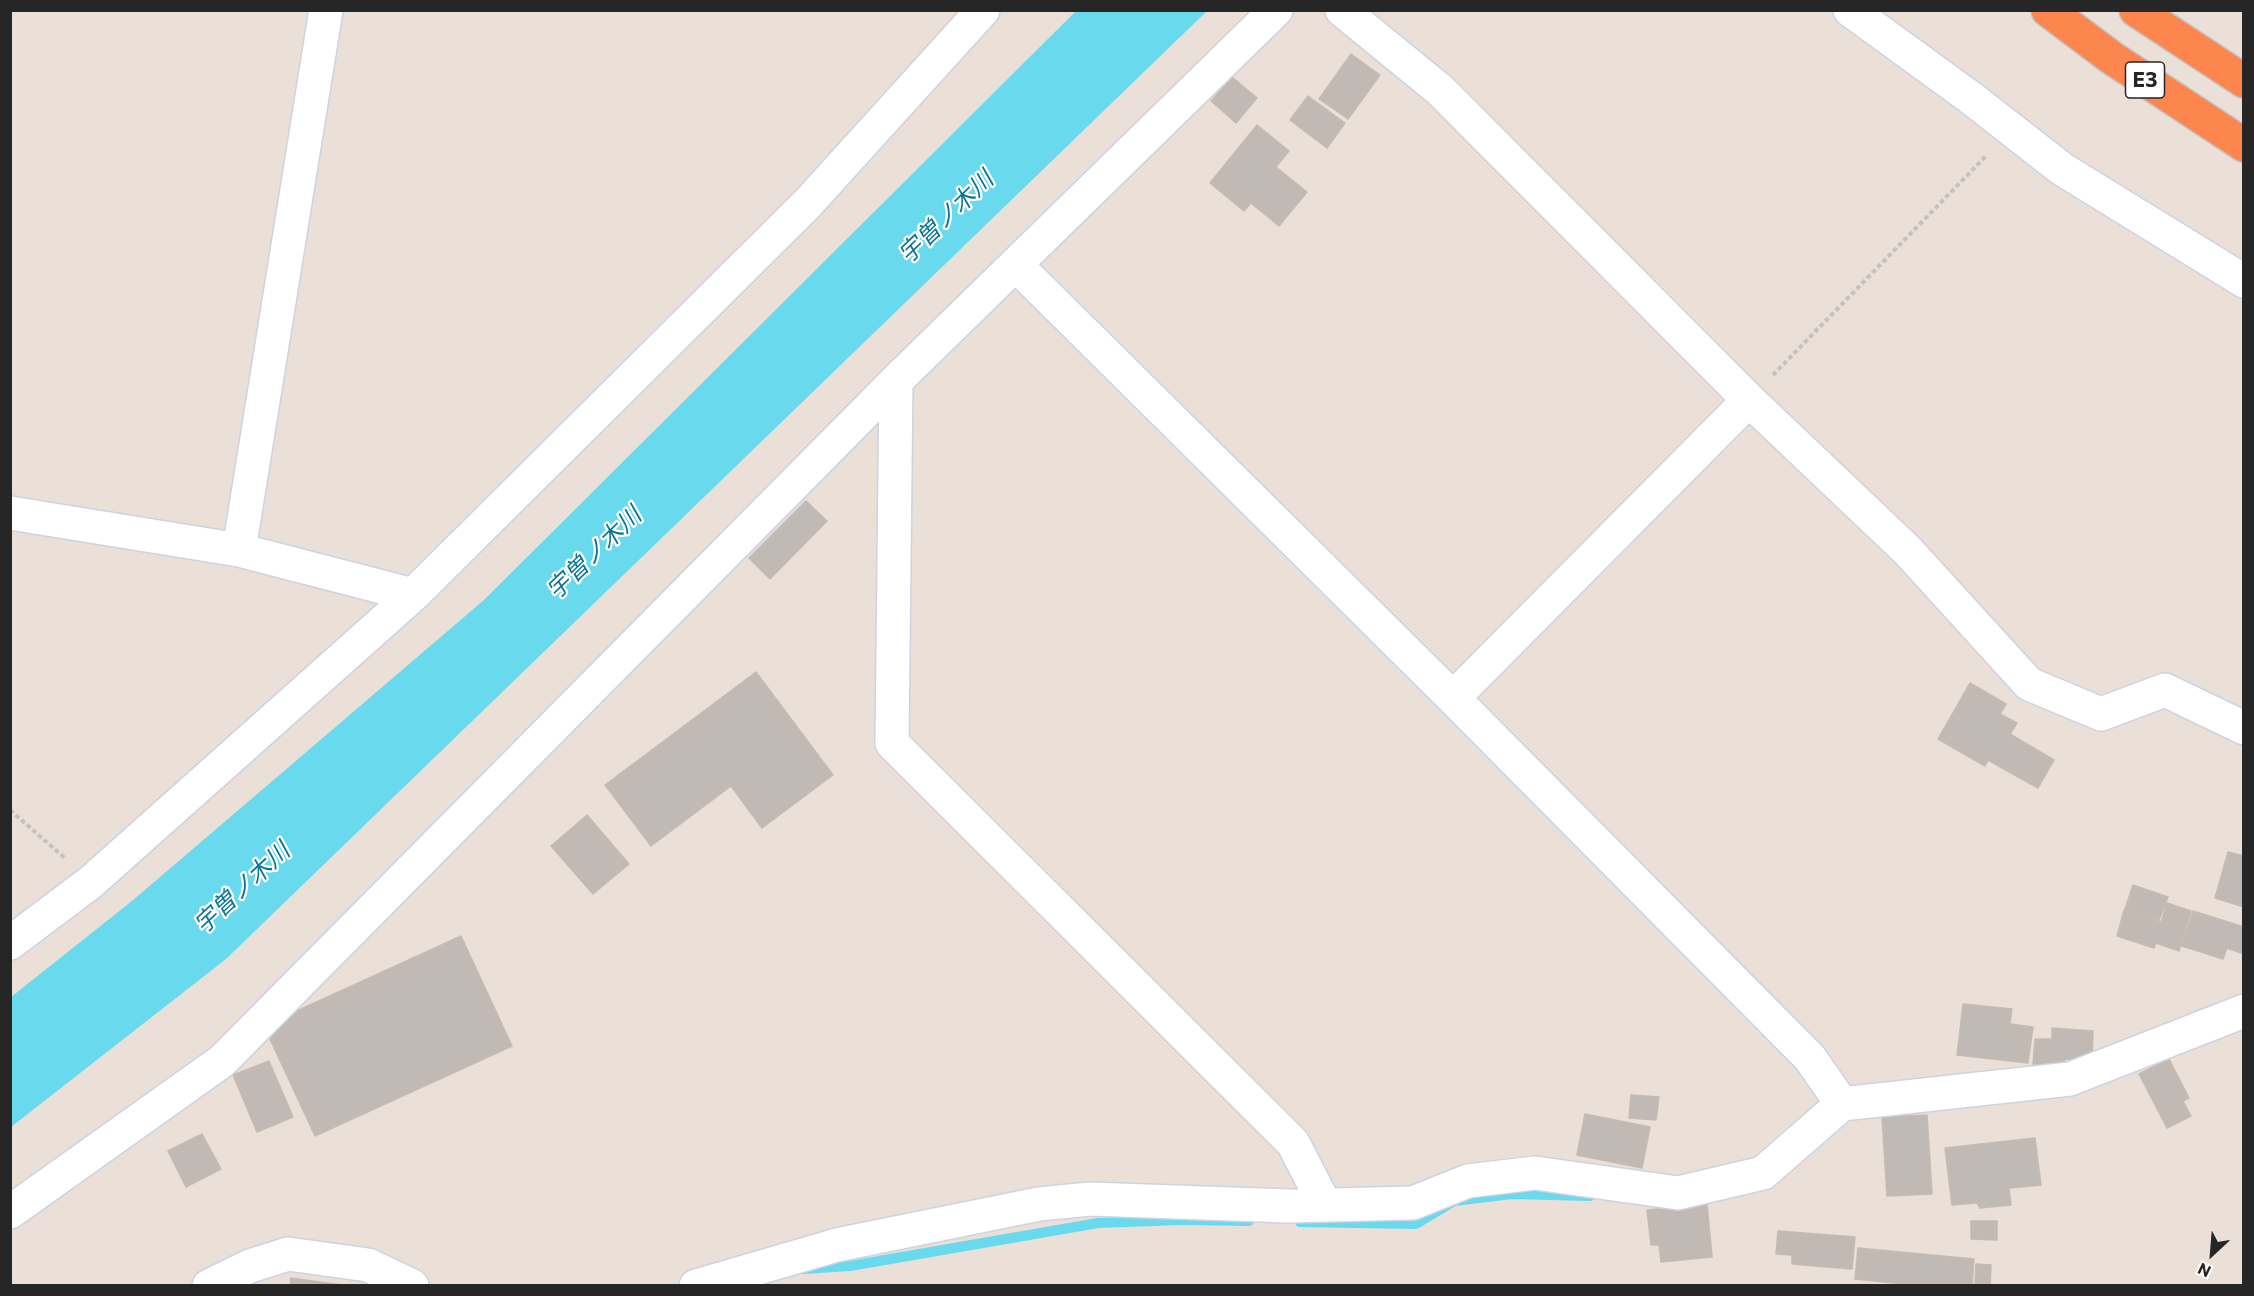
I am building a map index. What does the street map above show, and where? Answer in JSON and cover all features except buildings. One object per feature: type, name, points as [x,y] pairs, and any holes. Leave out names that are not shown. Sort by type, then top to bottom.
[{"type":"highway","name":"E3","points":[[2048,10],[2112,58],[2244,145]]},
{"type":"highway","name":"E3","points":[[2136,10],[2244,81]]},
{"type":"street","points":[[239,550],[326,10]]},
{"type":"street","points":[[10,943],[91,882],[413,595],[808,203],[983,10]]},
{"type":"street","points":[[10,1212],[222,1061],[896,381],[1276,10]]},
{"type":"street","points":[[1342,10],[1440,90],[1749,400],[1908,551],[2029,684],[2101,714],[2165,690],[2244,728]]},
{"type":"street","points":[[1850,10],[2062,169],[2244,281]]},
{"type":"street","points":[[1016,265],[1453,698],[1810,1058],[1842,1104]]},
{"type":"street","points":[[896,381],[892,743],[1293,1143],[1325,1204]]},
{"type":"street","points":[[1453,698],[1749,400]]},
{"type":"street","points":[[10,513],[239,550],[413,595]]},
{"type":"street","points":[[696,1286],[837,1245],[1039,1204],[1090,1199],[1289,1206],[1413,1203],[1468,1181],[1535,1173],[1678,1193],[1763,1173],[1842,1104],[2070,1079],[2244,1011]]},
{"type":"street","points":[[209,1286],[250,1266],[288,1254],[368,1265],[412,1286]]},
{"type":"path","points":[[1749,400],[2012,130]]},
{"type":"path","points":[[10,810],[91,882]]},
{"type":"water","name":"宇曽ノ木川","points":[[1076,11],[1207,11],[226,959],[11,1127],[11,997],[132,901],[484,600]]},
{"type":"waterway","points":[[1300,1222],[1416,1224],[1454,1201],[1512,1194],[1590,1196]]},
{"type":"waterway","points":[[803,1269],[850,1266],[1098,1223],[1182,1220],[1249,1221]]}]
